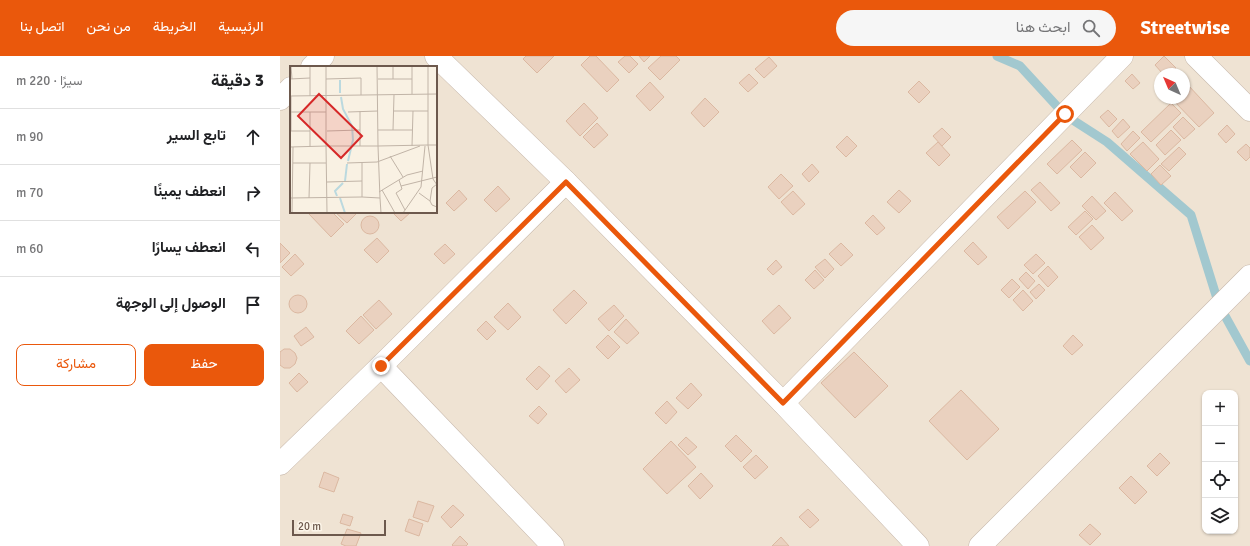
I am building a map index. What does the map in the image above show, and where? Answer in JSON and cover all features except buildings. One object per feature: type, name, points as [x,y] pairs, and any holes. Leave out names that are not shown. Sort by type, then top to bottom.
[{"type":"street","points":[[313,66],[323,56]]},
{"type":"street","points":[[436,56],[566,182],[783,403],[918,546]]},
{"type":"street","points":[[783,403],[1122,56]]},
{"type":"street","points":[[1196,56],[1250,110]]},
{"type":"street","points":[[280,99],[290,89]]},
{"type":"street","points":[[280,464],[566,182]]},
{"type":"street","points":[[980,546],[1250,276]]},
{"type":"street","points":[[381,366],[553,546]]},
{"type":"shaded area","points":[[280,56],[1250,56],[1250,546],[280,546]]},
{"type":"waterway","points":[[997,56],[1020,66],[1065,115],[1107,142],[1191,215],[1219,305],[1250,361]]},
{"type":"route","points":[[381,366],[566,182],[783,403],[1065,114]]}]
